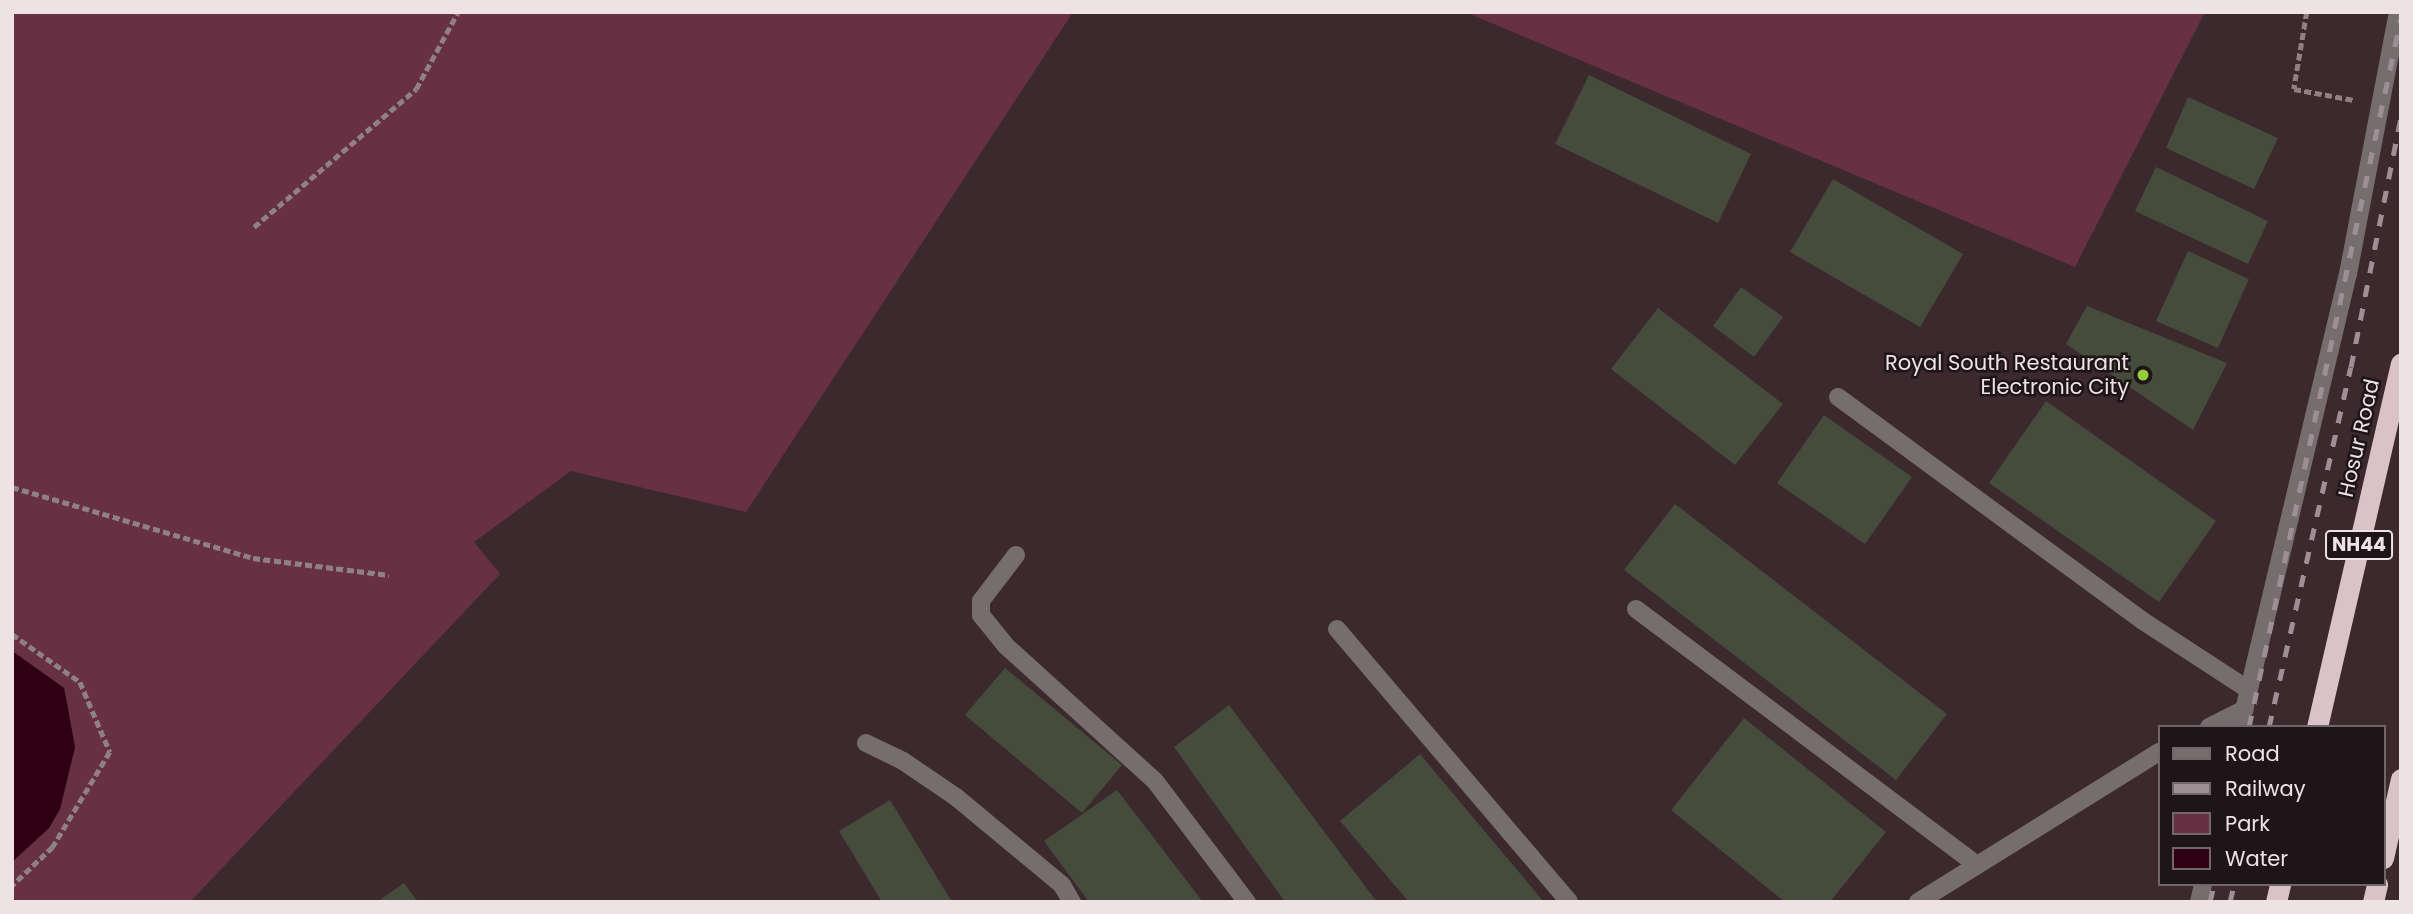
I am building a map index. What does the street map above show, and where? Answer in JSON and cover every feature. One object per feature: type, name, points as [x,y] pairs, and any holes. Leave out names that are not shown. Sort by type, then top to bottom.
[{"type":"highway","name":"Hosur Road","points":[[2317,725],[2401,364]]},
{"type":"highway","points":[[2385,849],[2401,779]]},
{"type":"street","points":[[2241,725],[2348,274],[2398,12]]},
{"type":"street","points":[[1838,397],[2143,621],[2249,690]]},
{"type":"street","points":[[1016,555],[981,601],[981,615],[1005,645],[1155,781],[1247,902]]},
{"type":"street","points":[[1636,609],[1977,865]]},
{"type":"street","points":[[1337,629],[1569,902]]},
{"type":"street","points":[[2213,725],[2245,709]]},
{"type":"street","points":[[866,743],[903,761],[956,797],[1062,885],[1072,902]]},
{"type":"street","points":[[1919,902],[2158,753]]},
{"type":"path","points":[[254,227],[416,89],[458,12]]},
{"type":"path","points":[[2307,12],[2294,89],[2380,104]]},
{"type":"path","points":[[12,487],[253,558],[389,575]]},
{"type":"path","points":[[12,634],[80,682],[110,752],[53,847],[12,886]]},
{"type":"green space","points":[[12,12],[1073,12],[746,512],[571,471],[474,542],[500,574],[190,902],[12,902],[12,862],[49,828],[60,809],[75,747],[64,688],[12,651]]},
{"type":"green space","points":[[1465,12],[2205,12],[2075,267]]},
{"type":"water","points":[[12,651],[64,688],[75,747],[60,809],[49,828],[12,862]]},
{"type":"building","points":[[1589,75],[1751,154],[1718,223],[1555,144]]},
{"type":"building","points":[[2188,97],[2278,138],[2254,189],[2166,148]]},
{"type":"building","points":[[2156,167],[2268,221],[2248,264],[2135,211]]},
{"type":"building","points":[[1833,179],[1963,254],[1920,327],[1790,252]]},
{"type":"building","points":[[2188,251],[2249,279],[2218,348],[2156,321]]},
{"type":"building","points":[[1741,287],[1783,317],[1754,357],[1713,326]]},
{"type":"building","points":[[2087,306],[2227,363],[2193,430],[2066,344]]},
{"type":"building","points":[[1658,308],[1783,404],[1735,465],[1611,369]]},
{"type":"building","points":[[2046,401],[2216,521],[2159,602],[1989,483]]},
{"type":"building","points":[[1824,415],[1912,477],[1865,544],[1777,483]]},
{"type":"building","points":[[1675,504],[1947,714],[1896,780],[1624,570]]},
{"type":"building","points":[[1005,668],[1122,765],[1082,813],[965,715]]},
{"type":"building","points":[[1229,705],[1377,902],[1285,902],[1174,747]]},
{"type":"building","points":[[1744,718],[1886,832],[1830,902],[1785,902],[1671,810]]},
{"type":"building","points":[[1420,754],[1544,902],[1409,902],[1340,821]]},
{"type":"building","points":[[1117,790],[1203,902],[1089,902],[1044,841]]},
{"type":"building","points":[[890,800],[952,902],[882,902],[839,831]]},
{"type":"building","points":[[404,883],[418,902],[377,902]]},
{"type":"railway","points":[[2249,725],[2401,18]]},
{"type":"railway","points":[[2269,725],[2351,367],[2401,117]]},
{"type":"railway","points":[[2210,902],[2214,886]]},
{"type":"railway","points":[[2230,902],[2234,886]]},
{"type":"place","name":"Royal South Restaurant Electronic City","points":[[2143,375]]}]
